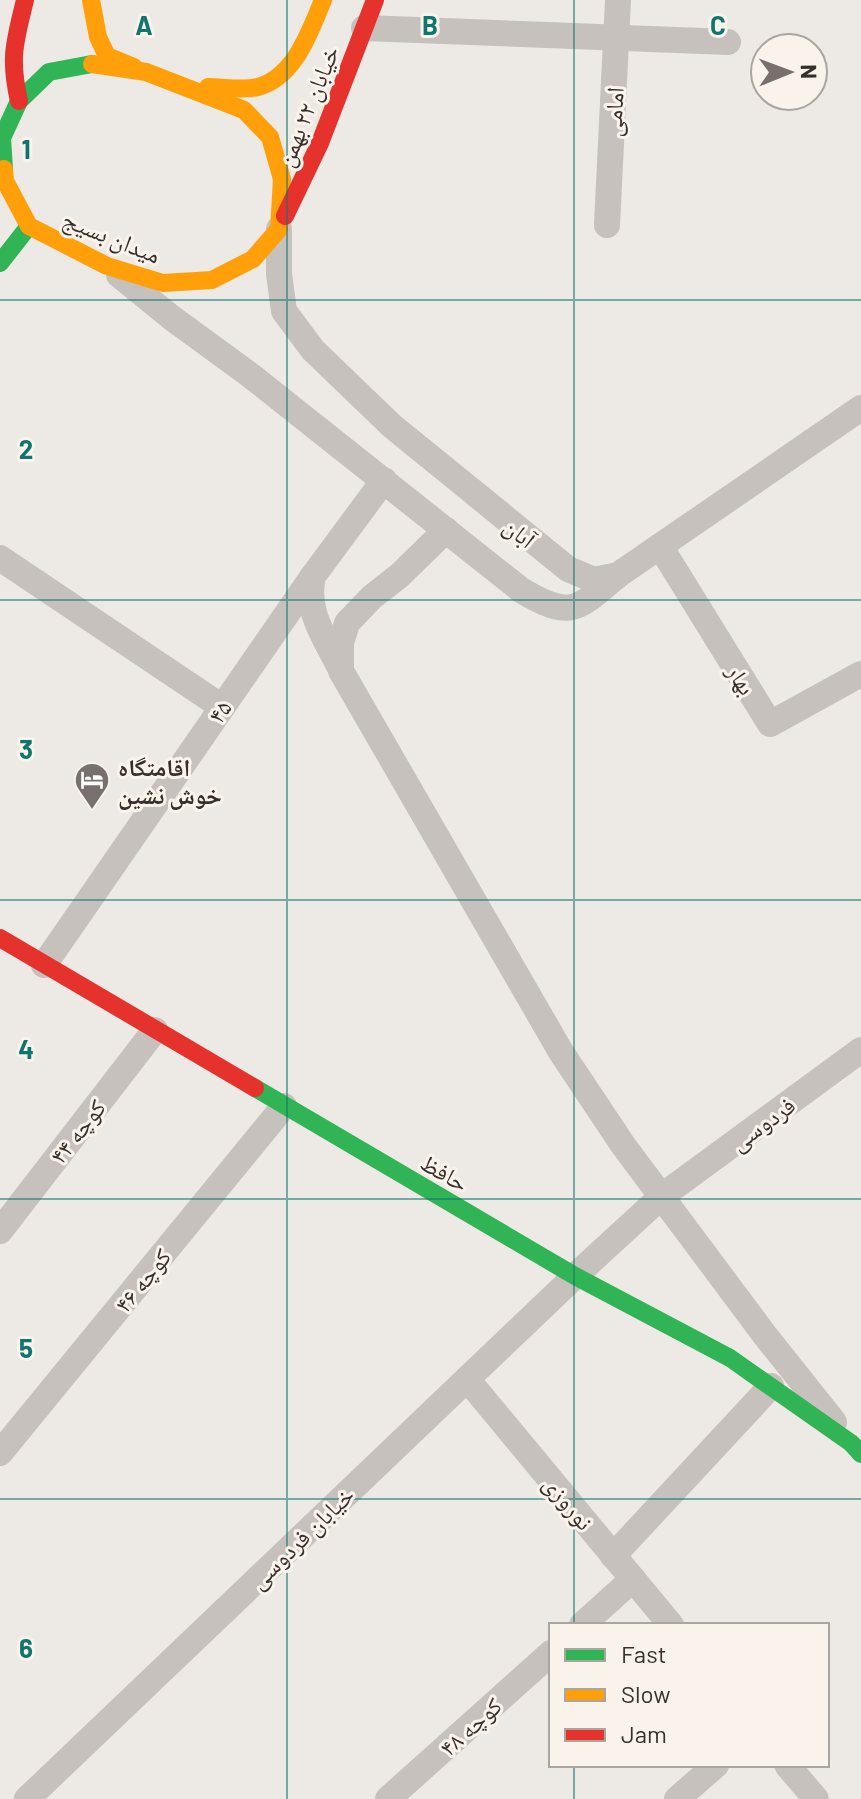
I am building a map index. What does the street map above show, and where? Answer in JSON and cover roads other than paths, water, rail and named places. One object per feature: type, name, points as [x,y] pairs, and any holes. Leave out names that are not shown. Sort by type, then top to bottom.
[{"type":"street","points":[[19,101],[12,56],[25,0]]},
{"type":"street","points":[[91,0],[98,37],[107,56],[146,72]]},
{"type":"street","name":"خیابان ۲۲ بهمن","points":[[189,87],[257,87],[274,81],[305,45],[323,0]]},
{"type":"street","name":"خیابان ۲۲ بهمن","points":[[279,229],[315,154],[375,0]]},
{"type":"street","name":"امامی","points":[[607,225],[618,0]]},
{"type":"street","points":[[364,28],[728,42]]},
{"type":"street","name":"میدان بسیج","points":[[92,64],[146,72],[244,110],[270,137],[282,179],[279,229],[253,259],[212,280],[163,283],[107,266],[29,226],[5,181],[1,141],[19,101],[49,72],[92,64]]},
{"type":"street","points":[[0,263],[29,226]]},
{"type":"street","name":"آبان","points":[[279,229],[279,274],[284,311],[313,350],[392,426],[568,569],[594,580],[618,575]]},
{"type":"street","points":[[107,266],[521,590],[542,603],[564,610],[586,603],[618,575],[861,408]]},
{"type":"street","name":"۴۵","points":[[44,965],[313,576],[384,480]]},
{"type":"street","points":[[341,671],[341,643],[347,623],[446,530]]},
{"type":"street","name":"بهار","points":[[660,546],[770,724],[861,674]]},
{"type":"street","points":[[0,558],[222,707]]},
{"type":"street","points":[[313,576],[309,594],[312,610],[341,671],[561,1052],[623,1145],[764,1334],[858,1444]]},
{"type":"street","name":"حافظ","points":[[0,938],[575,1276],[730,1358],[858,1444]]},
{"type":"street","name":"کوچه ۴۴","points":[[0,1231],[155,1030]]},
{"type":"street","name":"فردوسی","points":[[575,1276],[662,1196],[861,1050]]},
{"type":"street","name":"کوچه ۴۶","points":[[0,1453],[284,1106]]},
{"type":"street","name":"خیابان فردوسی","points":[[27,1799],[575,1276]]},
{"type":"street","name":"نوروزی","points":[[467,1379],[669,1623]]},
{"type":"street","points":[[613,1556],[771,1386]]},
{"type":"street","points":[[584,1623],[633,1579]]},
{"type":"street","name":"کوچه ۴۸","points":[[388,1799],[549,1655]]},
{"type":"street","points":[[677,1799],[714,1767]]},
{"type":"street","points":[[789,1767],[816,1799]]},
{"type":"place","name":"اقامتگاه خوش نشین","points":[[92,811]]}]
